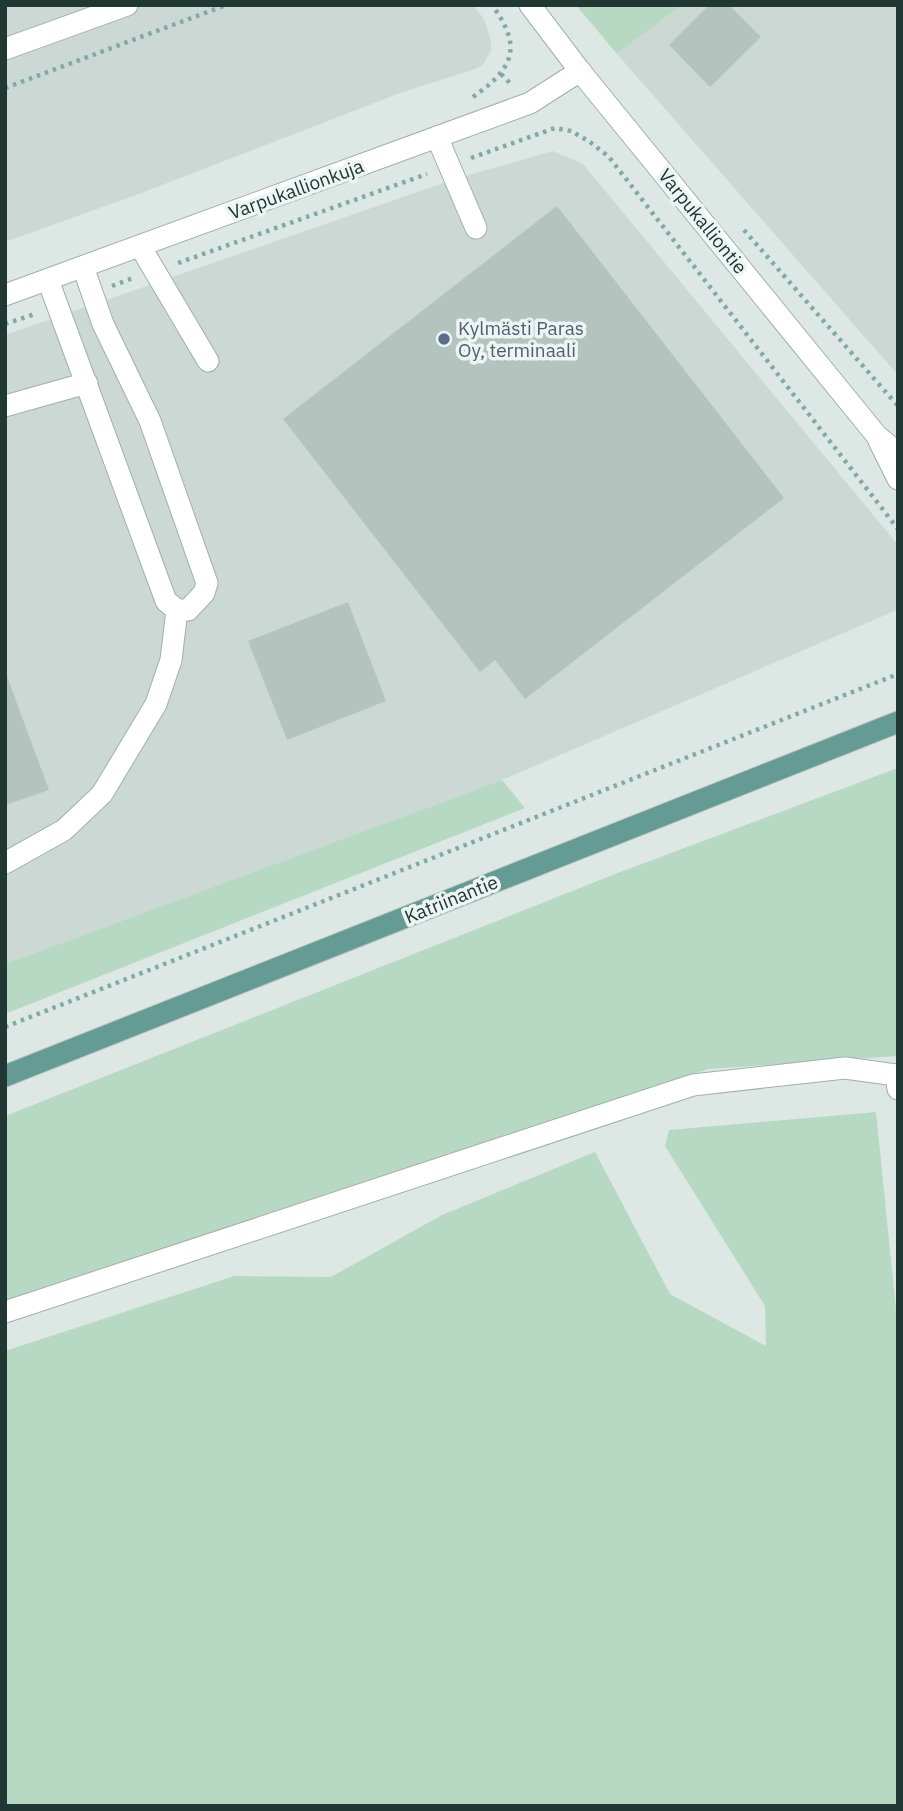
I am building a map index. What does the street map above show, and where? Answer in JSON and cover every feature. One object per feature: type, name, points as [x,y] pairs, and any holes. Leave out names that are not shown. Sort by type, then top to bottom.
[{"type":"main road","name":"Katriinantie","points":[[5,1076],[898,722]]},
{"type":"street","points":[[5,49],[127,5]]},
{"type":"street","name":"Varpukalliontie","points":[[530,5],[580,71],[877,436],[898,453]]},
{"type":"street","name":"Varpukallionkuja","points":[[5,295],[530,103],[580,71]]},
{"type":"street","points":[[438,137],[476,228]]},
{"type":"street","points":[[140,246],[208,360]]},
{"type":"street","points":[[48,280],[166,601],[177,610],[188,610],[204,593],[207,583],[150,421],[103,324],[83,267]]},
{"type":"street","points":[[5,406],[87,383]]},
{"type":"street","name":"Varpukalliontie","points":[[877,436],[898,478]]},
{"type":"street","points":[[5,863],[64,830],[102,794],[156,704],[171,660],[177,610]]},
{"type":"street","points":[[5,1312],[693,1085],[845,1068],[897,1080]]},
{"type":"path","points":[[5,88],[226,5]]},
{"type":"path","points":[[467,100],[501,74],[512,53],[507,25],[492,5]]},
{"type":"path","points":[[93,293],[555,128],[571,131],[609,157],[898,529]]},
{"type":"path","points":[[5,324],[58,305]]},
{"type":"path","points":[[5,1027],[898,674]]},
{"type":"shaded area","points":[[5,5],[473,5],[484,19],[491,50],[483,65],[475,69],[403,92],[136,195],[5,242]]},
{"type":"shaded area","points":[[682,5],[898,5],[898,375],[617,54]]},
{"type":"shaded area","points":[[553,151],[583,164],[898,545],[897,610],[502,780],[5,964],[5,335],[455,179]]},
{"type":"green space","points":[[576,5],[682,5],[617,54]]},
{"type":"green space","points":[[898,768],[898,1056],[708,1069],[252,1224],[5,1303],[5,1116],[610,876]]},
{"type":"green space","points":[[502,780],[525,808],[5,1014],[5,964]]},
{"type":"green space","points":[[876,1112],[898,1329],[898,1806],[5,1806],[5,1351],[234,1276],[331,1277],[442,1215],[595,1152],[670,1294],[766,1346],[765,1306],[665,1146],[669,1130]]},
{"type":"building","points":[[709,5],[729,5],[761,37],[710,87],[669,45]]},
{"type":"building","points":[[557,206],[784,498],[525,699],[495,660],[480,672],[283,419]]},
{"type":"building","points":[[348,602],[386,701],[287,740],[248,641]]},
{"type":"building","points":[[5,671],[49,790],[5,805]]},
{"type":"place","name":"Kylmästi Paras Oy, terminaali","points":[[444,339]]}]
